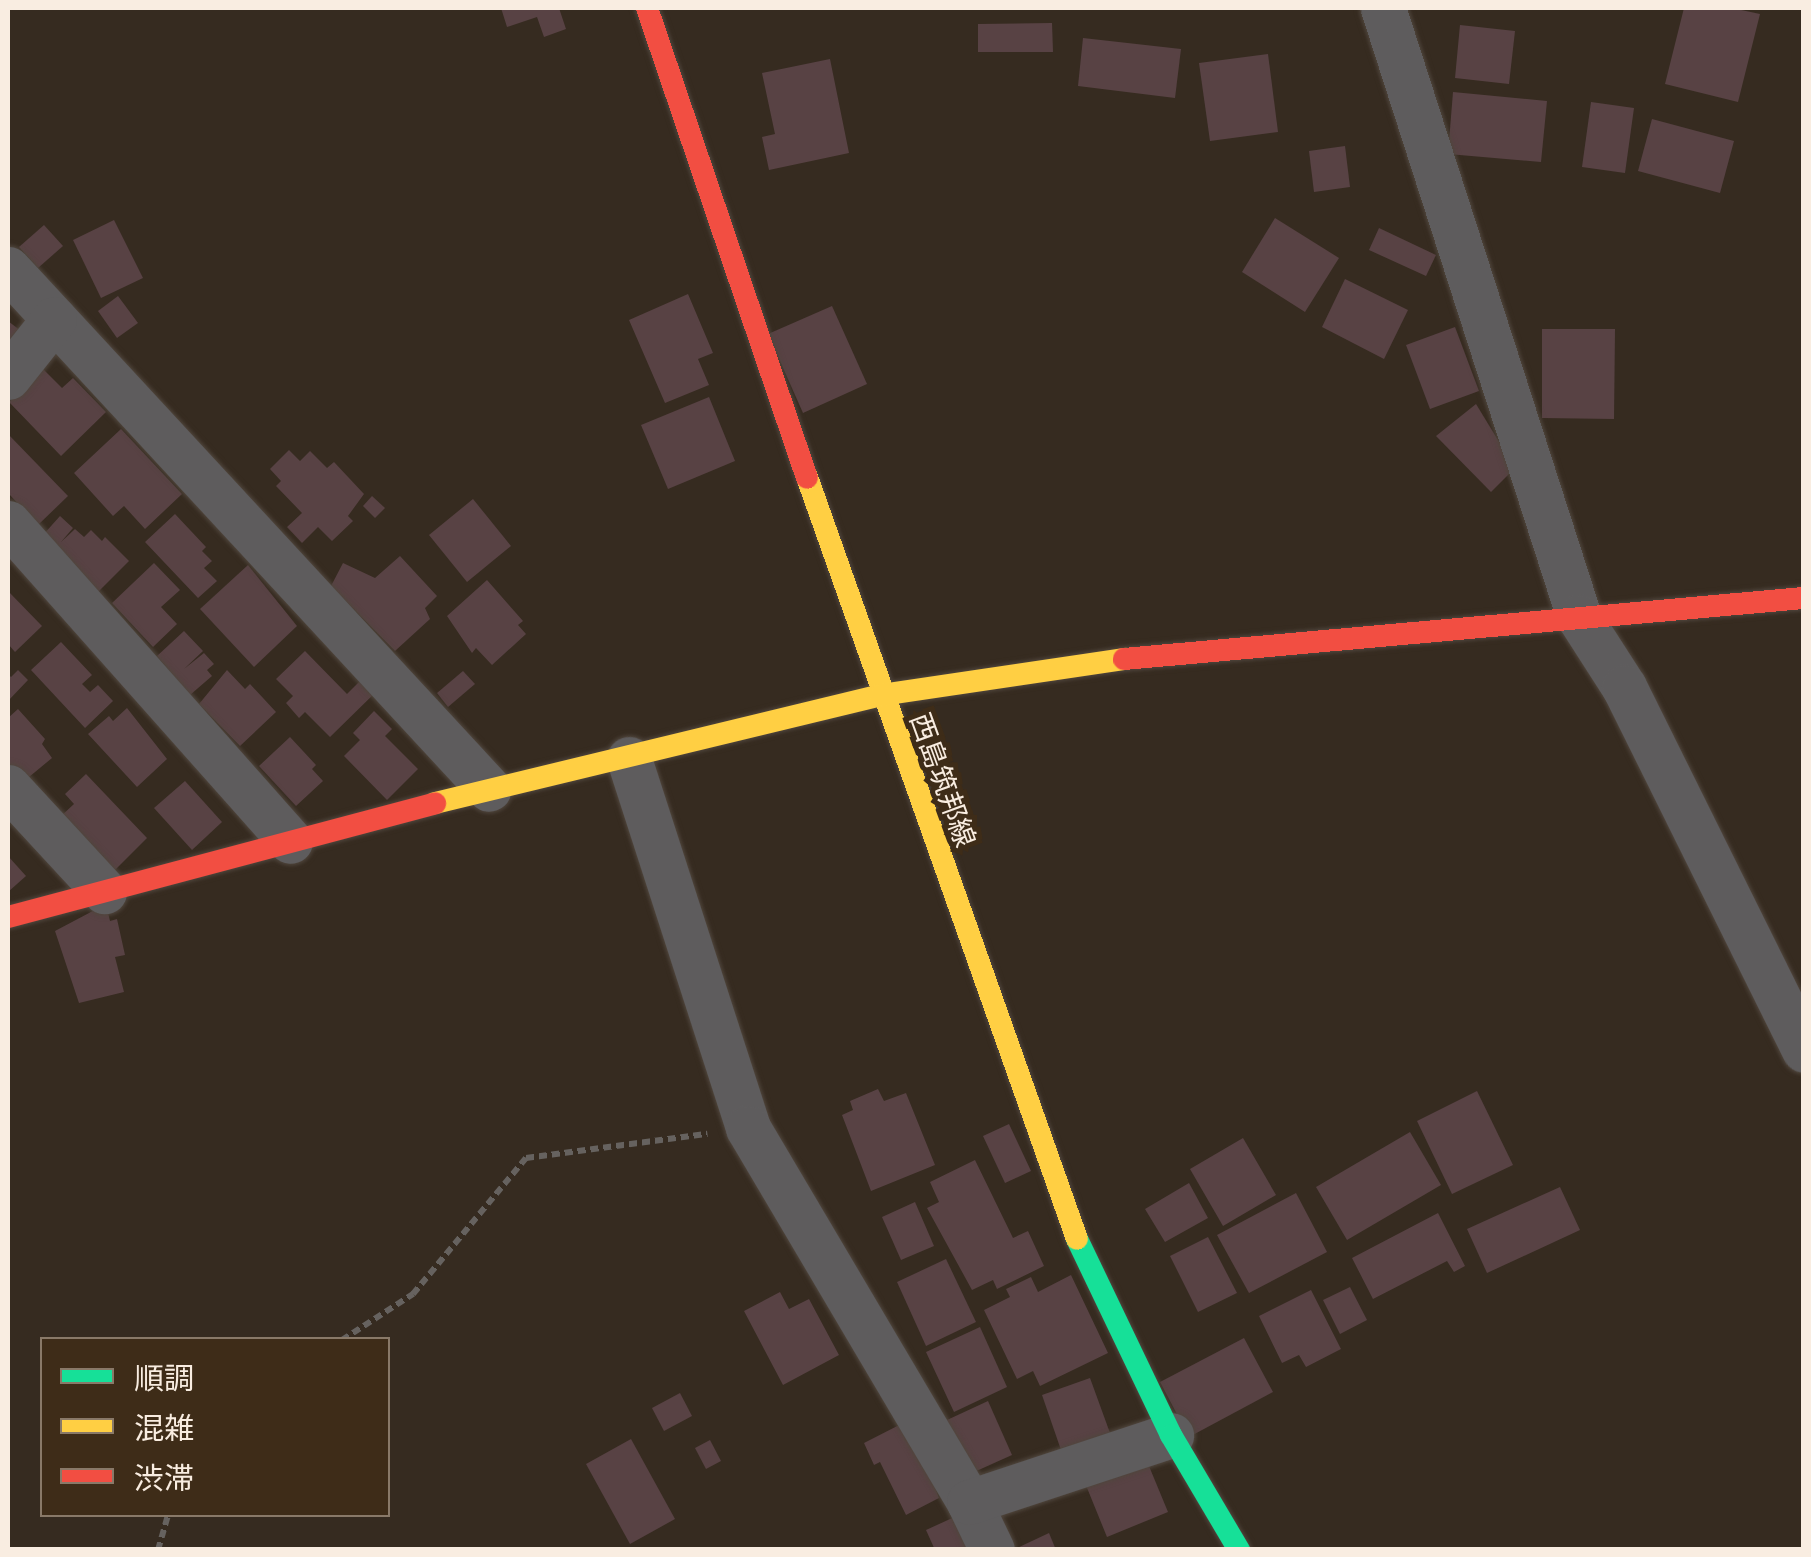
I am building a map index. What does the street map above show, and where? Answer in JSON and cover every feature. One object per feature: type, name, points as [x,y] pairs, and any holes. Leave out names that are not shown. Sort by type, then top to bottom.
[{"type":"street","name":"西島筑邦線","points":[[647,8],[881,695],[1066,1215],[1171,1435],[1238,1550]]},
{"type":"street","points":[[1382,8],[1580,616],[1624,687],[1804,1050]]},
{"type":"street","points":[[8,269],[489,789]]},
{"type":"street","points":[[8,378],[54,319]]},
{"type":"street","points":[[8,523],[290,841]]},
{"type":"street","points":[[8,918],[489,789],[629,759],[881,695],[1141,657],[1804,598]]},
{"type":"street","points":[[629,759],[748,1128],[969,1502],[992,1550]]},
{"type":"street","points":[[8,787],[104,892]]},
{"type":"street","points":[[969,1502],[1171,1435]]},
{"type":"path","points":[[347,1337],[413,1294],[526,1158],[748,1128]]},
{"type":"path","points":[[158,1550],[167,1517]]},
{"type":"building","points":[[501,8],[559,8],[566,29],[544,37],[537,17],[507,27]]},
{"type":"building","points":[[1684,8],[1732,8],[1760,14],[1738,102],[1665,84]]},
{"type":"building","points":[[1052,23],[1053,52],[978,52],[978,24]]},
{"type":"building","points":[[1460,25],[1515,31],[1509,84],[1455,78]]},
{"type":"building","points":[[1083,38],[1181,49],[1175,98],[1078,86]]},
{"type":"building","points":[[1268,54],[1278,132],[1210,141],[1199,63]]},
{"type":"building","points":[[830,59],[849,153],[769,170],[762,137],[775,134],[762,73]]},
{"type":"building","points":[[1453,92],[1547,101],[1541,162],[1448,154]]},
{"type":"building","points":[[1591,102],[1634,108],[1625,173],[1582,167]]},
{"type":"building","points":[[1652,119],[1734,141],[1720,193],[1638,171]]},
{"type":"building","points":[[1345,146],[1350,187],[1314,192],[1309,151]]},
{"type":"building","points":[[1275,218],[1339,258],[1305,312],[1242,272]]},
{"type":"building","points":[[114,220],[143,278],[101,298],[73,240]]},
{"type":"building","points":[[44,225],[63,246],[38,268],[19,247]]},
{"type":"building","points":[[1379,228],[1436,255],[1426,276],[1369,250]]},
{"type":"building","points":[[1345,279],[1408,310],[1384,359],[1322,327]]},
{"type":"building","points":[[688,294],[713,353],[698,359],[709,385],[665,403],[629,320]]},
{"type":"building","points":[[118,296],[138,323],[117,338],[98,311]]},
{"type":"building","points":[[832,306],[867,384],[803,413],[768,334]]},
{"type":"building","points":[[8,321],[21,331],[8,349]]},
{"type":"building","points":[[1455,327],[1479,391],[1430,409],[1406,345]]},
{"type":"building","points":[[1542,329],[1615,329],[1614,419],[1542,418]]},
{"type":"building","points":[[43,369],[62,388],[73,378],[106,412],[61,456],[9,402]]},
{"type":"building","points":[[709,397],[735,461],[668,489],[641,425]]},
{"type":"building","points":[[1476,404],[1515,468],[1491,492],[1436,436]]},
{"type":"building","points":[[121,429],[182,494],[145,529],[124,506],[113,516],[74,473]]},
{"type":"building","points":[[8,434],[68,496],[38,525],[8,493]]},
{"type":"building","points":[[289,450],[300,461],[310,451],[327,468],[334,462],[364,494],[348,516],[353,521],[332,541],[318,527],[302,543],[287,527],[302,513],[276,486],[281,481],[270,469]]},
{"type":"building","points":[[372,496],[385,508],[375,518],[363,506]]},
{"type":"building","points":[[473,499],[511,546],[467,582],[429,535]]},
{"type":"building","points":[[175,514],[206,547],[202,551],[212,561],[204,568],[217,581],[198,598],[145,542]]},
{"type":"building","points":[[60,516],[73,528],[61,542],[75,529],[84,537],[91,530],[102,541],[105,537],[129,561],[94,596],[43,535]]},
{"type":"building","points":[[400,556],[437,596],[425,608],[430,619],[395,651],[331,586],[343,563],[375,578]]},
{"type":"building","points":[[154,563],[180,590],[161,607],[177,624],[153,647],[112,603]]},
{"type":"building","points":[[248,565],[297,626],[254,667],[200,609]]},
{"type":"building","points":[[487,580],[523,621],[518,625],[526,634],[492,665],[476,648],[472,653],[447,616]]},
{"type":"building","points":[[8,591],[42,626],[15,652],[8,644]]},
{"type":"building","points":[[184,631],[203,651],[184,669],[204,653],[214,664],[207,670],[212,676],[190,695],[157,656]]},
{"type":"building","points":[[61,642],[92,675],[82,684],[90,692],[98,685],[113,701],[85,728],[31,670]]},
{"type":"building","points":[[305,651],[347,694],[366,675],[379,689],[330,737],[305,712],[299,718],[286,703],[293,696],[276,679]]},
{"type":"building","points":[[18,670],[28,680],[8,701],[8,674],[11,677]]},
{"type":"building","points":[[227,670],[245,689],[250,684],[276,712],[240,746],[199,704]]},
{"type":"building","points":[[463,671],[475,684],[448,707],[437,693]]},
{"type":"building","points":[[127,708],[167,759],[137,787],[88,734],[109,716],[113,721]]},
{"type":"building","points":[[18,709],[45,739],[42,744],[52,758],[23,782],[8,765],[8,718]]},
{"type":"building","points":[[374,711],[392,729],[385,736],[418,769],[387,800],[344,756],[360,740],[353,733]]},
{"type":"building","points":[[290,737],[316,765],[312,769],[323,781],[296,806],[259,766]]},
{"type":"building","points":[[86,774],[147,838],[114,871],[61,816],[74,804],[65,794]]},
{"type":"building","points":[[185,781],[222,822],[192,850],[154,808]]},
{"type":"building","points":[[8,856],[26,876],[8,892]]},
{"type":"building","points":[[106,904],[110,921],[117,919],[125,955],[115,957],[124,992],[79,1003],[55,931]]},
{"type":"building","points":[[878,1089],[884,1101],[906,1093],[935,1165],[871,1191],[842,1115],[853,1110],[850,1101]]},
{"type":"building","points":[[1477,1091],[1513,1165],[1452,1194],[1417,1121]]},
{"type":"building","points":[[1009,1124],[1031,1171],[1005,1183],[983,1136]]},
{"type":"building","points":[[1410,1132],[1441,1185],[1347,1240],[1316,1187]]},
{"type":"building","points":[[1243,1138],[1276,1195],[1223,1226],[1190,1169]]},
{"type":"building","points":[[975,1160],[1013,1238],[1028,1231],[1044,1266],[997,1289],[993,1280],[972,1290],[927,1208],[939,1202],[930,1182]]},
{"type":"building","points":[[1189,1183],[1208,1218],[1165,1242],[1145,1209]]},
{"type":"building","points":[[1560,1187],[1580,1230],[1487,1273],[1467,1229]]},
{"type":"building","points":[[1296,1193],[1327,1252],[1249,1293],[1217,1235]]},
{"type":"building","points":[[915,1202],[934,1246],[901,1260],[882,1217]]},
{"type":"building","points":[[1438,1213],[1465,1266],[1454,1272],[1447,1261],[1373,1299],[1352,1258]]},
{"type":"building","points":[[1208,1237],[1237,1293],[1198,1312],[1170,1256]]},
{"type":"building","points":[[946,1259],[976,1322],[926,1346],[897,1282]]},
{"type":"building","points":[[1071,1275],[1108,1353],[1040,1386],[1033,1371],[1017,1379],[984,1310],[1010,1297],[1006,1289],[1031,1277],[1038,1292]]},
{"type":"building","points":[[1350,1287],[1367,1320],[1340,1334],[1323,1300]]},
{"type":"building","points":[[1311,1290],[1341,1349],[1306,1367],[1299,1355],[1282,1363],[1259,1316]]},
{"type":"building","points":[[780,1292],[789,1309],[809,1299],[839,1355],[783,1385],[744,1311]]},
{"type":"building","points":[[980,1327],[1007,1387],[954,1412],[926,1352]]},
{"type":"building","points":[[1244,1338],[1273,1392],[1189,1437],[1160,1382]]},
{"type":"building","points":[[1090,1378],[1110,1433],[1061,1450],[1042,1395]]},
{"type":"building","points":[[680,1393],[692,1416],[664,1431],[652,1408]]},
{"type":"building","points":[[988,1401],[1012,1455],[972,1473],[947,1420]]},
{"type":"building","points":[[909,1420],[939,1498],[906,1515],[880,1462],[874,1465],[864,1443]]},
{"type":"building","points":[[631,1439],[675,1519],[630,1544],[586,1464]]},
{"type":"building","points":[[710,1440],[721,1461],[706,1469],[695,1448]]},
{"type":"building","points":[[1144,1454],[1168,1512],[1107,1537],[1083,1478]]},
{"type":"building","points":[[961,1514],[977,1550],[935,1550],[926,1530]]},
{"type":"building","points":[[1049,1533],[1056,1550],[1013,1550]]},
{"type":"traffic: fast","points":[[1077,1239],[1171,1435],[1239,1550]]},
{"type":"traffic: slow","points":[[807,477],[1077,1239]]},
{"type":"traffic: slow","points":[[435,803],[881,695],[1124,659]]},
{"type":"traffic: jam","points":[[647,8],[807,477]]},
{"type":"traffic: jam","points":[[1124,659],[1804,598]]},
{"type":"traffic: jam","points":[[8,917],[435,803]]}]
